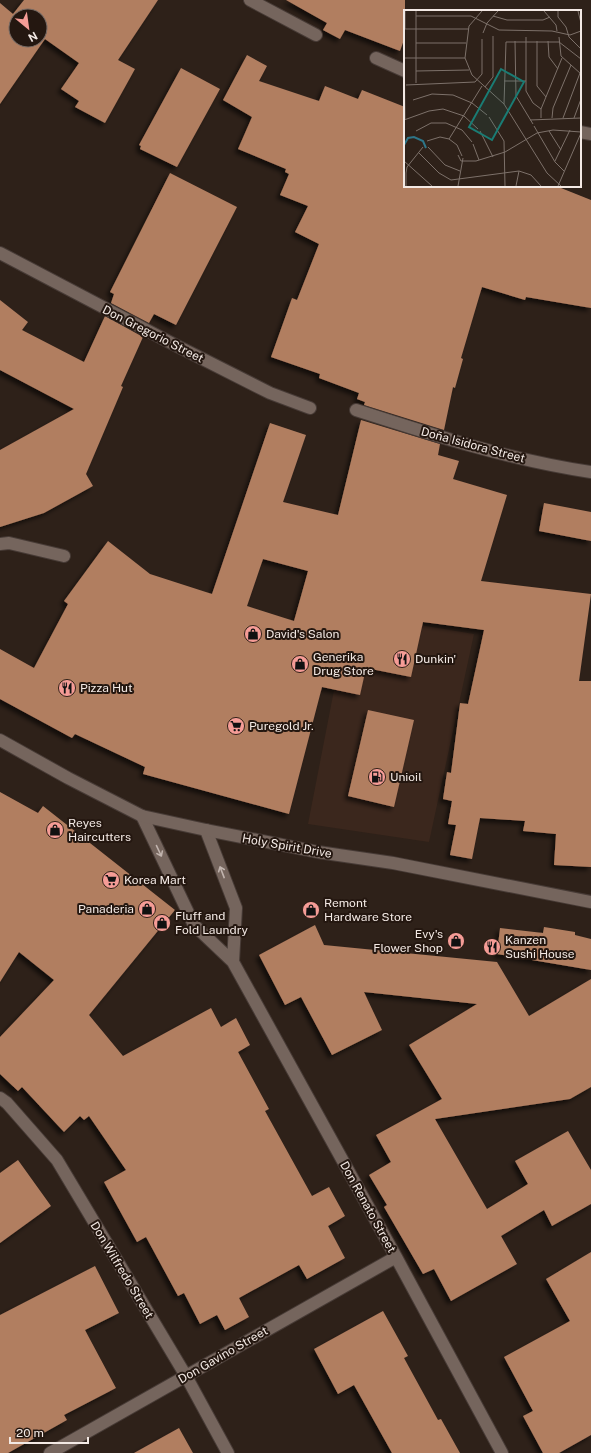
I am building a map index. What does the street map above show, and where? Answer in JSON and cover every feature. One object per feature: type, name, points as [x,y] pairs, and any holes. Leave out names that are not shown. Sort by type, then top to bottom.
[{"type":"street","points":[[250,0],[316,35]]},
{"type":"street","points":[[376,58],[404,71]]},
{"type":"street","points":[[581,132],[591,134]]},
{"type":"street","name":"Don Gregorio Street","points":[[0,253],[184,350],[270,393],[310,408]]},
{"type":"street","name":"Doña Isidora Street","points":[[356,410],[460,444],[566,468],[591,472]]},
{"type":"street","points":[[0,544],[9,543],[64,556]]},
{"type":"street","name":"Holy Spirit Drive","points":[[0,740],[68,778],[142,816],[318,852],[393,863],[591,902]]},
{"type":"street","name":"Don Renato Street","points":[[142,816],[194,925],[233,962],[396,1257],[502,1453]]},
{"type":"street","points":[[206,830],[236,908],[233,962]]},
{"type":"street","name":"Don Wilfredo Street","points":[[0,1098],[7,1103],[57,1160],[186,1376],[228,1453]]},
{"type":"street","name":"Don Gavino Street","points":[[50,1453],[396,1257]]},
{"type":"shaded area","points":[[349,613],[474,634],[429,842],[308,824]]},
{"type":"building","points":[[24,0],[158,0],[118,60],[135,69],[105,123],[75,107],[79,101],[61,89],[79,63],[48,41],[48,8],[18,8]]},
{"type":"building","points":[[286,0],[405,0],[404,40],[400,51],[345,30],[340,39],[323,30],[327,23]]},
{"type":"building","points":[[0,3],[8,10],[8,48],[39,48],[0,104]]},
{"type":"building","points":[[247,55],[267,66],[259,81],[319,101],[325,86],[358,99],[362,90],[404,107],[404,187],[558,187],[591,200],[591,308],[526,297],[525,300],[482,287],[461,358],[463,359],[455,388],[453,387],[444,430],[364,405],[365,402],[357,399],[359,393],[319,378],[320,374],[271,357],[292,298],[297,300],[319,244],[295,232],[308,206],[280,195],[289,174],[285,172],[286,169],[238,149],[252,117],[223,100]]},
{"type":"building","points":[[181,68],[220,89],[177,167],[140,149],[141,146],[139,145]]},
{"type":"building","points":[[170,173],[237,207],[176,325],[154,314],[149,323],[111,303],[114,294],[110,292]]},
{"type":"building","points":[[0,300],[28,322],[22,330],[84,362],[105,316],[143,337],[121,386],[123,387],[86,474],[93,486],[44,513],[0,527],[0,450],[74,409],[0,370]]},
{"type":"building","points":[[361,420],[440,444],[438,455],[459,461],[453,479],[507,495],[481,581],[591,594],[579,681],[591,681],[591,867],[554,865],[556,834],[523,831],[525,821],[480,818],[472,859],[450,855],[456,825],[448,824],[452,801],[443,799],[447,772],[451,773],[460,703],[468,704],[484,630],[423,622],[411,677],[366,668],[360,695],[322,687],[289,814],[143,774],[145,767],[75,734],[72,738],[0,699],[0,649],[34,668],[68,604],[64,601],[108,541],[150,574],[212,594],[270,423],[306,435],[283,502],[338,515]],"holes":[[[263,559],[308,571],[294,621],[247,606]]]},
{"type":"building","points":[[544,503],[591,512],[591,541],[539,531]]},
{"type":"building","name":"Unioil","points":[[368,710],[414,720],[394,807],[348,796]]},
{"type":"building","points":[[0,792],[38,813],[43,806],[175,910],[89,1015],[123,1056],[211,1008],[221,1027],[236,1018],[250,1045],[238,1052],[269,1109],[265,1111],[312,1196],[329,1187],[345,1216],[328,1226],[345,1258],[307,1279],[299,1265],[239,1298],[249,1317],[225,1330],[217,1315],[200,1324],[184,1293],[178,1296],[146,1237],[137,1242],[104,1182],[126,1170],[89,1116],[84,1120],[80,1116],[64,1132],[22,1087],[18,1091],[0,1074],[0,1037],[54,980],[19,952],[0,982]]},
{"type":"building","points":[[315,925],[324,945],[497,962],[529,1016],[591,979],[591,1087],[570,1099],[435,1119],[487,1209],[528,1184],[515,1161],[568,1131],[591,1170],[591,1204],[552,1226],[544,1210],[501,1236],[517,1264],[451,1301],[434,1269],[423,1274],[384,1207],[387,1205],[369,1175],[391,1162],[376,1135],[442,1099],[409,1045],[477,1004],[364,992],[382,1030],[332,1055],[301,997],[285,1005],[259,955]]},
{"type":"building","points":[[544,927],[575,932],[575,935],[591,939],[591,970],[497,954],[500,928],[543,933]]},
{"type":"building","points":[[18,1160],[51,1206],[0,1243],[0,1173]]},
{"type":"building","points":[[591,1252],[591,1435],[559,1453],[543,1453],[523,1416],[533,1411],[504,1357],[570,1321],[546,1279]]},
{"type":"building","points":[[95,1266],[119,1313],[85,1330],[116,1388],[64,1415],[67,1420],[8,1453],[0,1453],[0,1315]]},
{"type":"building","points":[[383,1311],[408,1356],[404,1358],[438,1420],[441,1419],[460,1453],[392,1453],[354,1385],[338,1394],[314,1349]]},
{"type":"building","points":[[179,1428],[193,1453],[134,1453]]},
{"type":"place","name":"David's Salon","points":[[253,634]]},
{"type":"place","name":"Dunkin'","points":[[402,659]]},
{"type":"place","name":"Generika Drug Store","points":[[300,664]]},
{"type":"place","name":"Pizza Hut","points":[[67,688]]},
{"type":"place","name":"Puregold Jr.","points":[[236,726]]},
{"type":"place","name":"Unioil","points":[[377,777]]},
{"type":"place","name":"Reyes Haircutters","points":[[55,830]]},
{"type":"place","name":"Korea Mart","points":[[111,880]]},
{"type":"place","name":"Panaderia","points":[[147,909]]},
{"type":"place","name":"Remont Hardware Store","points":[[311,910]]},
{"type":"place","name":"Fluff and Fold Laundry","points":[[162,923]]},
{"type":"place","name":"Evy's Flower Shop","points":[[456,941]]},
{"type":"place","name":"Kanzen Sushi House","points":[[492,947]]}]
